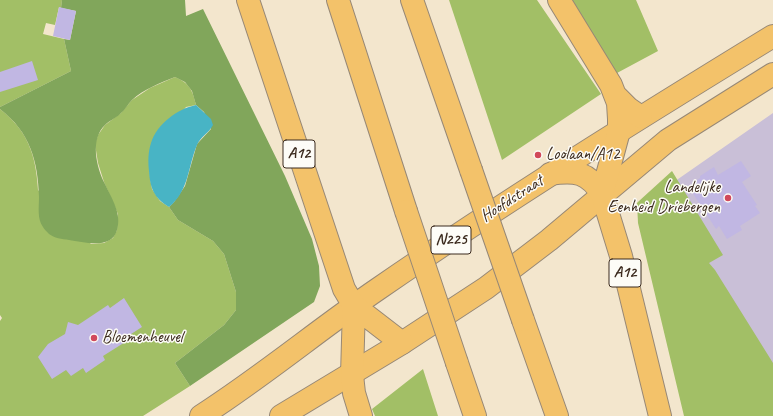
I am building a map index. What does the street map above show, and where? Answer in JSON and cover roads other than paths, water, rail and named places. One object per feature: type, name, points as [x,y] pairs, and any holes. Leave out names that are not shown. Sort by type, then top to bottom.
[{"type":"main road","name":"A12","points":[[248,0],[341,283],[354,306]]},
{"type":"main road","points":[[338,0],[474,416]]},
{"type":"main road","points":[[412,0],[557,416]]},
{"type":"main road","points":[[559,0],[616,96],[628,108],[641,116]]},
{"type":"main road","name":"Hoofdstraat","points":[[202,416],[228,399],[377,289],[550,174],[641,116],[773,36]]},
{"type":"main road","points":[[281,416],[402,344],[486,288],[549,240],[668,140],[773,74]]},
{"type":"main road","points":[[602,194],[619,131],[619,110],[616,96]]},
{"type":"main road","points":[[550,174],[566,172],[579,173],[588,177],[597,185],[602,194]]},
{"type":"main road","name":"A12","points":[[602,194],[621,256],[660,416]]},
{"type":"main road","points":[[354,306],[402,344]]},
{"type":"main road","points":[[354,306],[352,375],[354,394],[361,416]]},
{"type":"water","points":[[196,105],[211,119],[213,125],[198,142],[181,194],[169,207],[156,196],[152,187],[148,164],[150,146],[158,130],[169,118],[182,110]]},
{"type":"place","name":"Loolaan/A12","points":[[538,155]]},
{"type":"place","name":"Landelijke Eenheid Driebergen","points":[[728,198]]},
{"type":"place","name":"Bloemenheuvel","points":[[94,338]]}]
